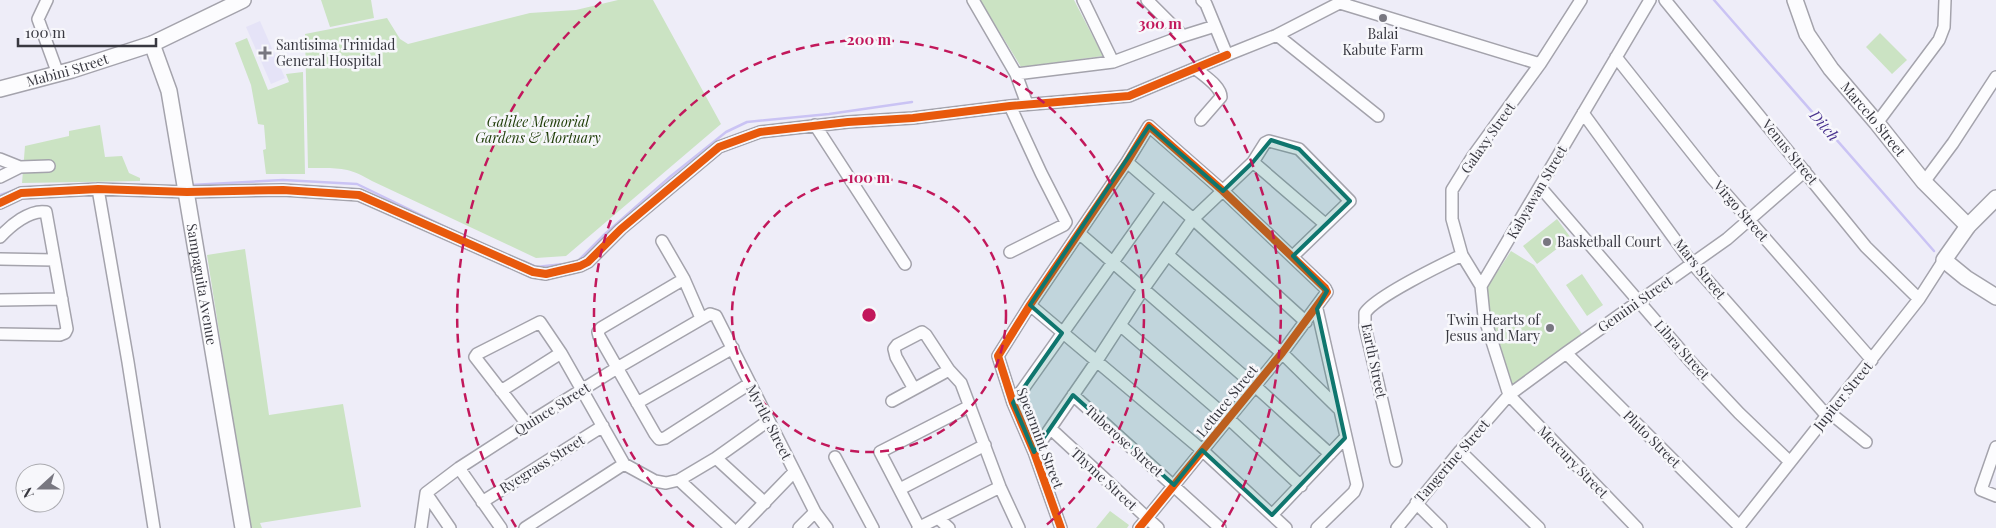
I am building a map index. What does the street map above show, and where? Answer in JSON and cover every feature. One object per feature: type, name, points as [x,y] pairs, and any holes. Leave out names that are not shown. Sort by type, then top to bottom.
[{"type":"main road","name":"Mabini Street","points":[[0,90],[152,44],[242,0]]},
{"type":"main road","name":"Marcelo Street","points":[[1795,0],[1807,34],[1831,69],[1924,182],[1968,226]]},
{"type":"main road","name":"Sampaguita Avenue","points":[[152,44],[169,91],[244,528]]},
{"type":"main road","points":[[1996,198],[1968,226],[1944,260],[1966,278],[1996,297]]},
{"type":"street","points":[[47,0],[38,19],[58,74]]},
{"type":"street","points":[[973,0],[1016,74],[1027,104]]},
{"type":"street","points":[[1147,0],[1183,36]]},
{"type":"street","points":[[1202,0],[1206,4],[1227,55]]},
{"type":"street","name":"Kabyawan Street","points":[[1481,286],[1541,188],[1650,0]]},
{"type":"street","name":"Venus Street","points":[[1665,0],[1866,246],[1919,299]]},
{"type":"street","points":[[1877,123],[1940,40],[1944,27],[1945,0]]},
{"type":"street","points":[[1084,1],[1113,62]]},
{"type":"street","name":"Galaxy Street","points":[[1481,286],[1462,256],[1452,219],[1452,190],[1473,156],[1540,64],[1576,1]]},
{"type":"street","points":[[0,203],[21,193],[98,189],[187,192],[283,190],[359,195],[533,272],[546,274],[580,266],[588,262],[621,229],[719,147],[760,132],[815,125],[913,118],[1027,104],[1129,96],[1276,35],[1342,2],[1540,64]]},
{"type":"street","points":[[1016,74],[1113,62],[1215,26]]},
{"type":"street","points":[[1276,35],[1378,116]]},
{"type":"street","name":"Virgo Street","points":[[1616,57],[1712,178],[1872,360]]},
{"type":"street","points":[[1196,68],[1218,88],[1221,94],[1221,97],[1201,120]]},
{"type":"street","points":[[1924,182],[1953,143],[1996,77]]},
{"type":"street","points":[[1010,106],[1066,222],[1010,252]]},
{"type":"street","name":"Mars Street","points":[[1583,113],[1692,263],[1829,415],[1866,442]]},
{"type":"street","points":[[815,125],[905,264]]},
{"type":"street","points":[[1034,452],[1096,362],[1144,288],[1193,219],[1223,191],[1253,162],[1265,143],[1269,141],[1299,149],[1350,203],[1324,224],[1293,256],[1223,191],[1149,126],[1127,162],[1030,305],[1096,362],[1202,450],[1286,528]]},
{"type":"street","points":[[0,159],[20,166],[49,166]]},
{"type":"street","points":[[1127,162],[1306,322]]},
{"type":"street","points":[[1253,162],[1324,224]]},
{"type":"street","points":[[0,177],[20,166]]},
{"type":"street","name":"Gemini Street","points":[[1509,395],[1726,238],[1805,171]]},
{"type":"street","name":"Libra Street","points":[[1541,188],[1709,381],[1790,462]]},
{"type":"street","points":[[98,189],[154,528]]},
{"type":"street","points":[[1013,403],[1162,192]]},
{"type":"street","points":[[0,236],[19,221],[33,214],[46,212],[67,329],[63,334],[0,334]]},
{"type":"street","points":[[1079,233],[1144,288],[1330,454]]},
{"type":"street","points":[[662,242],[684,279],[701,318]]},
{"type":"street","points":[[1168,255],[1282,353],[1340,409]]},
{"type":"street","name":"Lettuce Street","points":[[1139,528],[1282,353],[1326,296],[1326,288],[1293,256]]},
{"type":"street","name":"Earth Street","points":[[1396,461],[1365,327],[1365,313],[1373,305],[1430,271],[1462,256]]},
{"type":"street","points":[[0,259],[54,260]]},
{"type":"street","name":"Jupiter Street","points":[[1738,527],[1872,360],[1919,299],[1944,260]]},
{"type":"street","points":[[684,279],[601,328],[598,332],[659,439],[665,438],[750,384]]},
{"type":"street","points":[[1481,286],[1484,316],[1509,395]]},
{"type":"street","points":[[0,300],[62,299]]},
{"type":"street","name":"Spearmint Street","points":[[1030,305],[998,356],[1013,403],[1034,452],[1061,528]]},
{"type":"street","points":[[1316,309],[1356,485],[1356,489],[1317,528]]},
{"type":"street","name":"Quince Street","points":[[426,493],[459,468],[581,390],[701,318],[713,314]]},
{"type":"street","name":"Myrtle Street","points":[[713,314],[716,316],[733,348],[814,512],[827,528]]},
{"type":"street","points":[[527,424],[475,357],[477,354],[540,322],[561,353],[624,464],[660,482],[678,480],[716,458],[768,421]]},
{"type":"street","points":[[1120,325],[1228,419],[1301,486]]},
{"type":"street","points":[[914,389],[896,357],[894,349],[897,345],[922,332],[926,335],[949,370],[961,383],[1000,487],[1018,525],[1006,528]]},
{"type":"street","points":[[637,403],[733,348]]},
{"type":"street","points":[[501,391],[561,353]]},
{"type":"street","name":"Pluto Street","points":[[1566,353],[1738,527]]},
{"type":"street","points":[[892,401],[949,370]]},
{"type":"street","name":"Tuberose Street","points":[[1073,395],[1220,528]]},
{"type":"street","name":"Tangerine Street","points":[[1396,528],[1509,395]]},
{"type":"street","name":"Mercury Street","points":[[1509,395],[1637,528]]},
{"type":"street","points":[[970,406],[880,452],[919,528],[1000,487]]},
{"type":"street","name":"Ryegrass Street","points":[[482,502],[603,426]]},
{"type":"street","name":"Thyme Street","points":[[1051,429],[1158,528]]},
{"type":"street","points":[[1272,516],[1346,438]]},
{"type":"street","points":[[900,489],[985,445]]},
{"type":"street","points":[[1996,447],[1981,490],[1996,496]]},
{"type":"street","points":[[1460,451],[1539,528]]},
{"type":"street","points":[[835,457],[873,528]]},
{"type":"street","points":[[716,458],[765,503]]},
{"type":"street","points":[[525,528],[624,464]]},
{"type":"street","points":[[459,468],[501,528]]},
{"type":"street","points":[[740,528],[794,472]]},
{"type":"street","points":[[678,480],[731,528]]},
{"type":"street","points":[[421,528],[426,493]]},
{"type":"street","points":[[426,493],[450,528]]},
{"type":"street","points":[[1416,503],[1441,528]]},
{"type":"street","points":[[799,528],[814,512]]},
{"type":"street","points":[[938,518],[949,528]]},
{"type":"highlighted area","points":[[1149,126],[1223,191],[1253,162],[1271,140],[1299,149],[1350,201],[1293,256],[1327,291],[1317,309],[1345,438],[1272,515],[1202,450],[1174,485],[1073,395],[1034,452],[1013,403],[1062,333],[1030,305]]},
{"type":"shaded area","name":"Santisima Trinidad General Hospital","points":[[260,21],[285,78],[271,84],[246,27]]},
{"type":"green space","points":[[321,0],[371,0],[374,18],[330,27]]},
{"type":"green space","name":"Galilee Memorial Gardens & Mortuary","points":[[618,0],[653,0],[721,124],[566,256],[536,258],[356,173],[334,168],[308,168],[305,34],[387,18],[400,39],[408,44],[530,13],[576,10]]},
{"type":"green space","points":[[980,0],[1074,0],[1103,56],[1021,67]]},
{"type":"green space","points":[[1880,33],[1907,60],[1892,74],[1866,47]]},
{"type":"green space","points":[[247,38],[268,90],[289,82],[286,74],[303,72],[305,174],[266,174],[263,150],[266,149],[264,125],[258,124],[251,85],[235,43]]},
{"type":"green space","points":[[100,125],[105,157],[122,156],[129,173],[140,178],[140,181],[22,183],[25,146],[69,136],[69,131]]},
{"type":"green space","name":"Basketball Court","points":[[1557,219],[1571,238],[1537,264],[1523,246]]},
{"type":"green space","points":[[245,249],[269,415],[343,404],[361,507],[260,523],[262,528],[250,528],[207,255]]},
{"type":"green space","points":[[1511,251],[1534,265],[1582,334],[1512,385],[1486,297],[1488,286]]},
{"type":"green space","points":[[1582,274],[1603,305],[1587,316],[1566,285]]},
{"type":"green space","points":[[1110,511],[1129,525],[1127,528],[1096,528]]},
{"type":"waterway","name":"Ditch","points":[[1714,0],[1934,251]]},
{"type":"waterway","points":[[578,261],[605,234],[671,176],[726,132],[747,122],[829,114],[912,102]]},
{"type":"waterway","points":[[191,185],[283,180],[357,184],[458,233]]},
{"type":"waterway","points":[[24,188],[46,186]]},
{"type":"waterway","points":[[0,195],[18,189]]},
{"type":"waterway","points":[[523,261],[536,267],[564,264]]},
{"type":"cycle path","points":[[0,203],[21,193],[98,189],[187,192],[283,190],[359,195],[533,272],[546,274],[580,266],[588,262],[621,229],[719,147],[760,132],[848,122],[913,118],[1010,106],[1129,96],[1227,55]]},
{"type":"cycle path","points":[[1061,528],[1034,452],[1013,403],[998,356],[1149,126],[1223,191],[1327,292],[1282,353],[1139,528]]},
{"type":"place","name":"Balai Kabute Farm","points":[[1383,18]]},
{"type":"place","name":"Santisima Trinidad General Hospital","points":[[265,53]]},
{"type":"place","name":"Basketball Court","points":[[1547,242]]},
{"type":"place","name":"Twin Hearts of Jesus and Mary","points":[[1550,328]]}]
